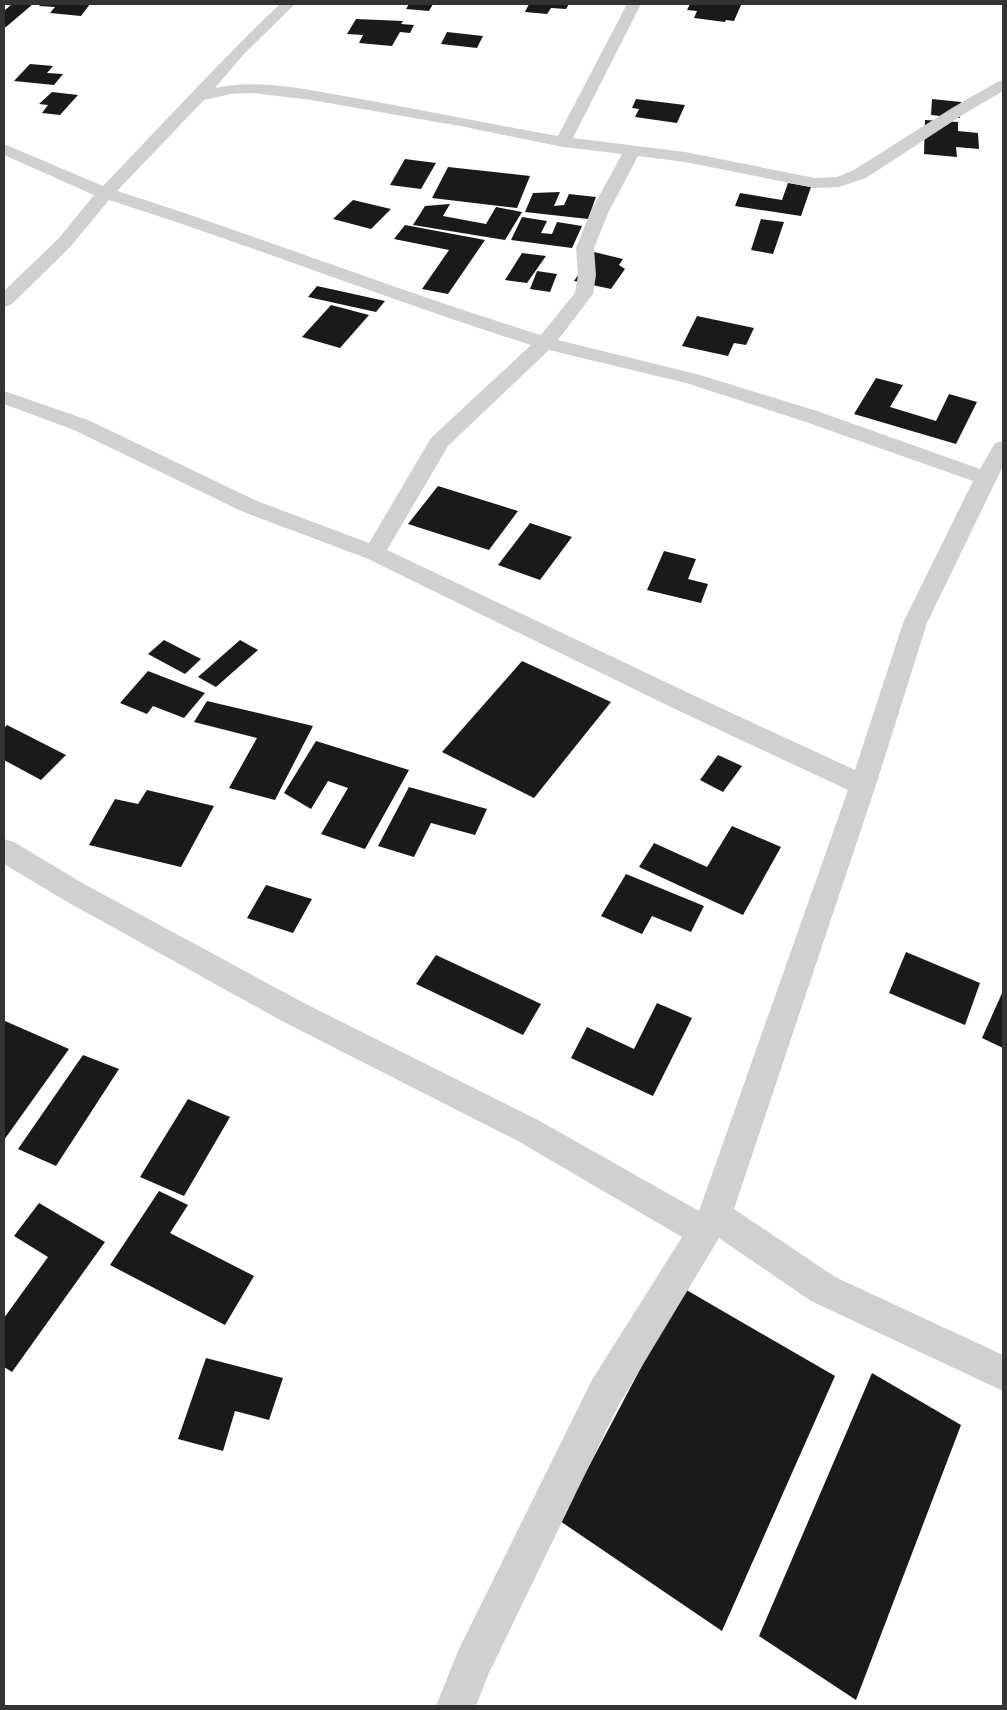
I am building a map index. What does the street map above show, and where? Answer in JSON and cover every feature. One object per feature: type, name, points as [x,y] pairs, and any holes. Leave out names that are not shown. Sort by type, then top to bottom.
[{"type":"street","points":[[4,301],[65,242],[105,193],[199,96],[238,52],[288,4]]},
{"type":"street","points":[[563,142],[634,4]]},
{"type":"street","points":[[199,96],[231,89],[270,90],[451,120],[503,132],[563,142],[685,157],[816,183],[839,182],[860,174],[1003,85]]},
{"type":"street","points":[[4,149],[105,193],[197,222],[459,316],[545,343],[693,379],[810,416],[996,467],[915,623],[863,784],[710,1224],[605,1393],[472,1665],[456,1706]]},
{"type":"street","points":[[374,553],[405,504],[439,443],[545,343],[584,294],[587,275],[585,248],[600,211],[632,151]]},
{"type":"street","points":[[4,397],[81,425],[249,506],[374,553],[677,699],[863,784]]},
{"type":"street","points":[[4,850],[74,892],[291,1011],[710,1224],[752,1242],[824,1289],[1003,1373]]},
{"type":"building","points":[[12,4],[33,4],[4,27],[4,11]]},
{"type":"building","points":[[41,4],[90,4],[81,16],[50,13],[55,7],[39,6]]},
{"type":"building","points":[[409,4],[433,4],[429,11],[406,9]]},
{"type":"building","points":[[529,4],[569,4],[566,9],[551,8],[547,14],[525,12]]},
{"type":"building","points":[[690,4],[741,5],[734,21],[726,20],[725,22],[694,18],[697,11],[687,10]]},
{"type":"building","points":[[356,19],[403,21],[401,24],[414,25],[410,33],[400,32],[392,46],[359,43],[363,35],[347,34]]},
{"type":"building","points":[[447,32],[483,36],[477,48],[441,44]]},
{"type":"building","points":[[30,64],[53,66],[47,73],[63,74],[54,85],[14,81]]},
{"type":"building","points":[[52,92],[78,95],[60,115],[42,113],[48,105],[39,104]]},
{"type":"building","points":[[636,99],[685,105],[677,123],[635,117],[639,109],[632,108]]},
{"type":"building","points":[[932,99],[961,102],[960,118],[931,115]]},
{"type":"building","points":[[925,120],[958,122],[958,131],[978,133],[979,149],[956,147],[957,157],[924,154]]},
{"type":"building","points":[[405,159],[436,163],[421,189],[390,185]]},
{"type":"building","points":[[448,167],[530,176],[517,208],[432,198]]},
{"type":"building","points":[[788,183],[811,187],[801,216],[735,206],[740,193],[782,200]]},
{"type":"building","points":[[560,192],[554,206],[564,205],[569,194],[596,197],[588,219],[525,212],[533,193]]},
{"type":"building","points":[[353,200],[391,209],[371,229],[333,219]]},
{"type":"building","points":[[450,204],[443,216],[486,224],[496,207],[522,212],[505,240],[413,225],[425,206]]},
{"type":"building","points":[[522,217],[547,221],[541,233],[552,234],[557,222],[582,226],[572,248],[511,240]]},
{"type":"building","points":[[761,219],[784,222],[773,254],[751,250]]},
{"type":"building","points":[[405,225],[485,240],[448,294],[422,289],[449,250],[394,239]]},
{"type":"building","points":[[594,252],[623,259],[619,265],[625,269],[611,289],[574,281]]},
{"type":"building","points":[[522,253],[546,256],[527,283],[505,280]]},
{"type":"building","points":[[537,271],[557,274],[550,292],[530,289]]},
{"type":"building","points":[[317,286],[385,301],[376,312],[308,297]]},
{"type":"building","points":[[331,305],[369,315],[340,348],[302,337]]},
{"type":"building","points":[[697,316],[754,328],[746,345],[734,343],[728,356],[682,346]]},
{"type":"building","points":[[876,378],[903,385],[890,407],[936,421],[949,394],[977,402],[956,444],[854,414]]},
{"type":"building","points":[[438,486],[518,511],[489,550],[408,524]]},
{"type":"building","points":[[530,523],[572,537],[540,580],[498,565]]},
{"type":"building","points":[[664,551],[696,559],[688,579],[708,584],[701,603],[647,590]]},
{"type":"building","points":[[164,640],[201,659],[185,674],[148,654]]},
{"type":"building","points":[[240,640],[258,650],[216,687],[198,677]]},
{"type":"building","points":[[522,661],[611,702],[534,798],[442,752]]},
{"type":"building","points":[[148,671],[205,693],[184,718],[153,706],[147,714],[120,703]]},
{"type":"building","points":[[207,701],[313,726],[275,800],[229,788],[257,738],[194,722]]},
{"type":"building","points":[[7,725],[66,755],[41,780],[4,760],[4,728]]},
{"type":"building","points":[[316,741],[409,770],[365,849],[321,834],[348,788],[328,781],[311,809],[284,793]]},
{"type":"building","points":[[718,755],[742,766],[723,792],[700,780]]},
{"type":"building","points":[[409,787],[487,809],[475,835],[431,823],[414,857],[378,846]]},
{"type":"building","points":[[147,790],[214,806],[181,867],[89,845],[115,799],[138,804]]},
{"type":"building","points":[[732,826],[781,847],[743,915],[639,867],[654,843],[707,867]]},
{"type":"building","points":[[626,874],[704,906],[691,932],[652,916],[642,934],[601,916]]},
{"type":"building","points":[[266,885],[312,899],[293,933],[247,918]]},
{"type":"building","points":[[906,952],[980,983],[965,1025],[889,993]]},
{"type":"building","points":[[436,955],[541,1004],[523,1035],[416,984]]},
{"type":"building","points":[[1003,991],[1003,1048],[982,1038]]},
{"type":"building","points":[[657,1003],[692,1018],[653,1096],[571,1058],[587,1027],[634,1049]]},
{"type":"building","points":[[5,1021],[69,1049],[4,1140],[4,1023]]},
{"type":"building","points":[[83,1055],[119,1069],[56,1166],[18,1149]]},
{"type":"building","points":[[188,1099],[230,1117],[184,1196],[140,1177]]},
{"type":"building","points":[[159,1191],[188,1205],[170,1233],[254,1276],[225,1325],[110,1265]]},
{"type":"building","points":[[39,1203],[105,1242],[12,1372],[4,1367],[4,1318],[48,1257],[14,1236]]},
{"type":"building","points":[[683,1288],[835,1376],[722,1631],[560,1521]]},
{"type":"building","points":[[206,1358],[283,1378],[269,1420],[235,1411],[223,1451],[178,1439]]},
{"type":"building","points":[[872,1373],[961,1425],[856,1700],[759,1636]]}]
